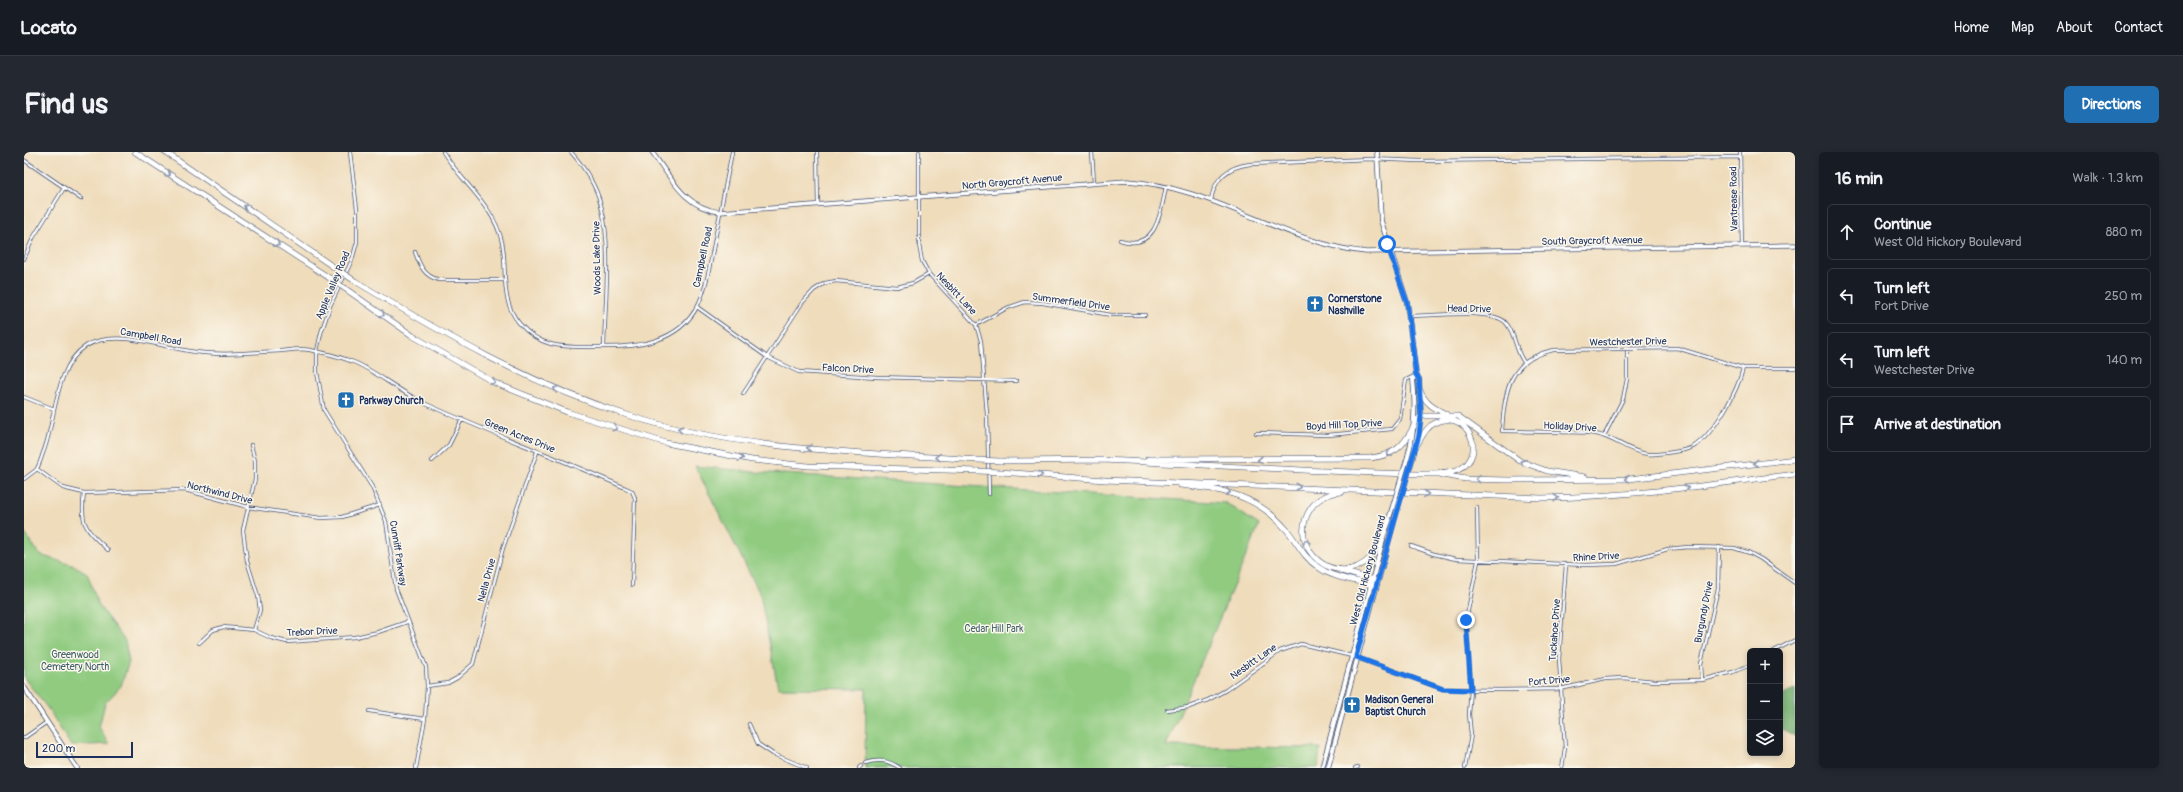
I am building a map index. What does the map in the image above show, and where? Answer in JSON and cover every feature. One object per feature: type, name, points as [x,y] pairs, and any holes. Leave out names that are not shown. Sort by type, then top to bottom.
[{"type":"highway","points":[[135,152],[331,279],[413,336],[495,383],[567,412],[666,443],[752,460],[808,466],[1001,472],[1147,481],[1541,498],[1587,498],[1658,492],[1795,474]]},
{"type":"highway","points":[[165,152],[355,281],[469,348],[568,394],[634,417],[698,432],[774,444],[1000,461],[1370,458],[1386,456],[1399,448],[1406,441],[1421,416],[1449,415],[1458,416],[1466,421],[1520,461],[1547,472],[1601,479]]},
{"type":"highway","points":[[1420,391],[1431,407],[1449,415]]},
{"type":"highway","points":[[1416,446],[1426,430],[1441,421],[1459,422],[1470,431],[1474,446],[1472,455],[1467,463],[1453,472],[1435,474]]},
{"type":"highway","points":[[1104,460],[1362,473],[1435,474],[1480,479],[1560,481],[1652,477],[1795,459]]},
{"type":"highway","points":[[1147,481],[1222,490],[1247,499],[1276,518],[1309,560],[1318,568],[1330,574],[1374,583]]},
{"type":"highway","points":[[1374,583],[1330,568],[1318,561],[1306,544],[1304,524],[1313,506],[1322,498],[1338,492],[1387,492]]},
{"type":"highway","points":[[1330,568],[1350,568],[1367,561],[1380,543],[1389,520]]},
{"type":"main road","name":"West Old Hickory Boulevard","points":[[1374,583],[1389,520],[1395,510],[1413,457],[1421,416],[1419,379],[1416,375],[1410,316],[1404,291],[1389,250],[1381,221],[1377,152]]},
{"type":"main road","name":"West Old Hickory Boulevard","points":[[1322,768],[1395,510],[1408,456],[1415,424],[1413,380],[1416,375]]},
{"type":"main road","name":"West Old Hickory Boulevard","points":[[1328,768],[1354,656]]},
{"type":"main road","points":[[24,687],[77,768]]},
{"type":"street","name":"Apple Valley Road","points":[[317,352],[330,306],[352,260],[357,242],[358,209],[350,152]]},
{"type":"street","name":"Campbell Road","points":[[442,152],[493,218],[502,241],[504,280],[508,305],[518,322],[542,342],[556,346],[604,348],[634,347],[654,342],[673,332],[697,307],[707,282],[732,152]]},
{"type":"street","name":"Woods Lake Drive","points":[[571,152],[593,183],[603,216],[606,248],[604,348]]},
{"type":"street","name":"North Graycroft Avenue","points":[[652,152],[678,188],[691,202],[704,210],[720,212],[1132,181],[1166,186],[1211,200],[1330,246],[1366,252],[1389,250]]},
{"type":"street","points":[[817,152],[818,205]]},
{"type":"street","name":"Nesbitt Lane","points":[[919,152],[920,252],[929,274],[976,326],[983,348],[989,494]]},
{"type":"street","points":[[1092,152],[1094,183]]},
{"type":"street","name":"Vantrease Road","points":[[1740,152],[1742,246]]},
{"type":"street","points":[[1211,200],[1212,192],[1220,178],[1234,167],[1250,164],[1377,160],[1419,161],[1740,157]]},
{"type":"street","points":[[24,160],[81,199]]},
{"type":"street","points":[[1120,240],[1138,241],[1148,236],[1154,230],[1159,219],[1166,186]]},
{"type":"street","points":[[24,259],[33,238],[64,188]]},
{"type":"street","name":"South Graycroft Avenue","points":[[1389,250],[1795,245]]},
{"type":"street","points":[[415,252],[420,266],[432,278],[439,280],[504,280]]},
{"type":"street","points":[[744,394],[806,297],[822,285],[840,281],[897,287],[913,283],[929,274]]},
{"type":"street","name":"Summerfield Drive","points":[[976,326],[1007,308],[1025,302],[1043,303],[1111,315],[1145,315]]},
{"type":"street","name":"Falcon Drive","points":[[697,307],[767,357],[798,372],[923,379],[985,379],[1017,381]]},
{"type":"street","name":"Head Drive","points":[[1410,316],[1471,315],[1496,317],[1504,321],[1510,328],[1518,352],[1524,362]]},
{"type":"street","name":"Campbell Road","points":[[37,469],[50,430],[54,409],[67,368],[75,356],[84,347],[98,339],[118,338],[197,352],[220,354],[307,349],[317,352]]},
{"type":"street","name":"Westchester Drive","points":[[1503,420],[1506,391],[1510,381],[1524,362],[1539,353],[1553,350],[1677,348],[1743,368],[1795,368]]},
{"type":"street","points":[[1604,436],[1623,399],[1627,379],[1627,349]]},
{"type":"street","name":"Green Acres Drive","points":[[317,352],[358,364],[424,403],[537,452],[575,464],[632,491],[634,498],[632,585]]},
{"type":"street","name":"Cunniff Parkway","points":[[317,352],[317,372],[324,410],[372,487],[380,505],[391,541],[396,589],[407,622],[426,667],[427,686],[425,719],[416,768]]},
{"type":"street","name":"Holiday Drive","points":[[1503,420],[1502,431],[1582,433],[1604,436],[1626,448],[1650,454],[1692,447],[1703,438],[1738,387],[1743,368]]},
{"type":"street","name":"Boyd Hill Top Drive","points":[[1256,433],[1328,435],[1392,429],[1400,419],[1406,380],[1416,375]]},
{"type":"street","points":[[24,397],[54,409]]},
{"type":"street","points":[[432,461],[449,445],[462,419]]},
{"type":"street","points":[[251,445],[255,461],[255,479],[253,493],[243,530],[244,549],[258,596],[260,610],[254,630]]},
{"type":"street","name":"Nella Drive","points":[[427,686],[448,683],[457,678],[473,664],[503,548],[537,452]]},
{"type":"street","points":[[24,479],[37,469]]},
{"type":"street","name":"Northwind Drive","points":[[37,469],[64,488],[84,493],[185,490],[248,507],[321,518],[342,517],[380,505]]},
{"type":"street","points":[[84,493],[82,508],[87,532],[108,550]]},
{"type":"street","points":[[1465,768],[1471,735],[1469,714],[1471,690],[1466,620],[1478,561],[1477,507]]},
{"type":"street","name":"Rhine Drive","points":[[1412,546],[1448,557],[1478,561],[1566,565],[1616,564],[1668,549],[1688,547],[1734,548],[1750,553],[1795,583]]},
{"type":"street","name":"Burgundy Drive","points":[[1702,680],[1701,664],[1718,588],[1719,547]]},
{"type":"street","name":"Tuckahoe Drive","points":[[1562,768],[1565,748],[1559,659],[1566,565]]},
{"type":"street","name":"Trebor Drive","points":[[200,642],[213,630],[223,627],[254,630],[271,638],[286,642],[355,637],[378,632],[407,622]]},
{"type":"street","points":[[1780,648],[1795,640]]},
{"type":"street","name":"Nesbitt Lane","points":[[1167,710],[1189,707],[1212,698],[1263,662],[1290,646],[1310,645],[1354,656]]},
{"type":"street","name":"Port Drive","points":[[1354,656],[1443,689],[1471,690],[1560,689],[1606,679],[1623,678],[1655,681],[1702,680],[1733,672],[1747,666]]},
{"type":"street","points":[[369,711],[425,719]]},
{"type":"street","points":[[24,738],[47,722]]},
{"type":"street","points":[[748,724],[758,744],[773,754],[807,768]]},
{"type":"street","points":[[865,763],[875,760],[885,761],[900,768]]},
{"type":"green space","name":"Cedar Hill Park","points":[[695,466],[755,472],[1226,503],[1259,525],[1166,746],[1320,748],[1318,768],[865,768],[866,689],[778,688],[760,594]]},
{"type":"green space","name":"Greenwood Cemetery North","points":[[24,532],[40,555],[75,566],[87,573],[99,606],[125,641],[129,662],[121,686],[105,703],[99,727],[109,744],[71,746],[49,710],[24,678]]},
{"type":"green space","points":[[1795,689],[1795,736],[1783,730],[1783,695]]},
{"type":"place","name":"Cornerstone Nashville","points":[[1315,304]]},
{"type":"place","name":"Parkway Church","points":[[346,400]]},
{"type":"place","name":"Madison General Baptist Church","points":[[1352,705]]},
{"type":"route","points":[[1387,244],[1404,291],[1410,316],[1416,375],[1419,379],[1421,416],[1419,435],[1356,657],[1387,667],[1443,689],[1471,690],[1466,620]]}]
